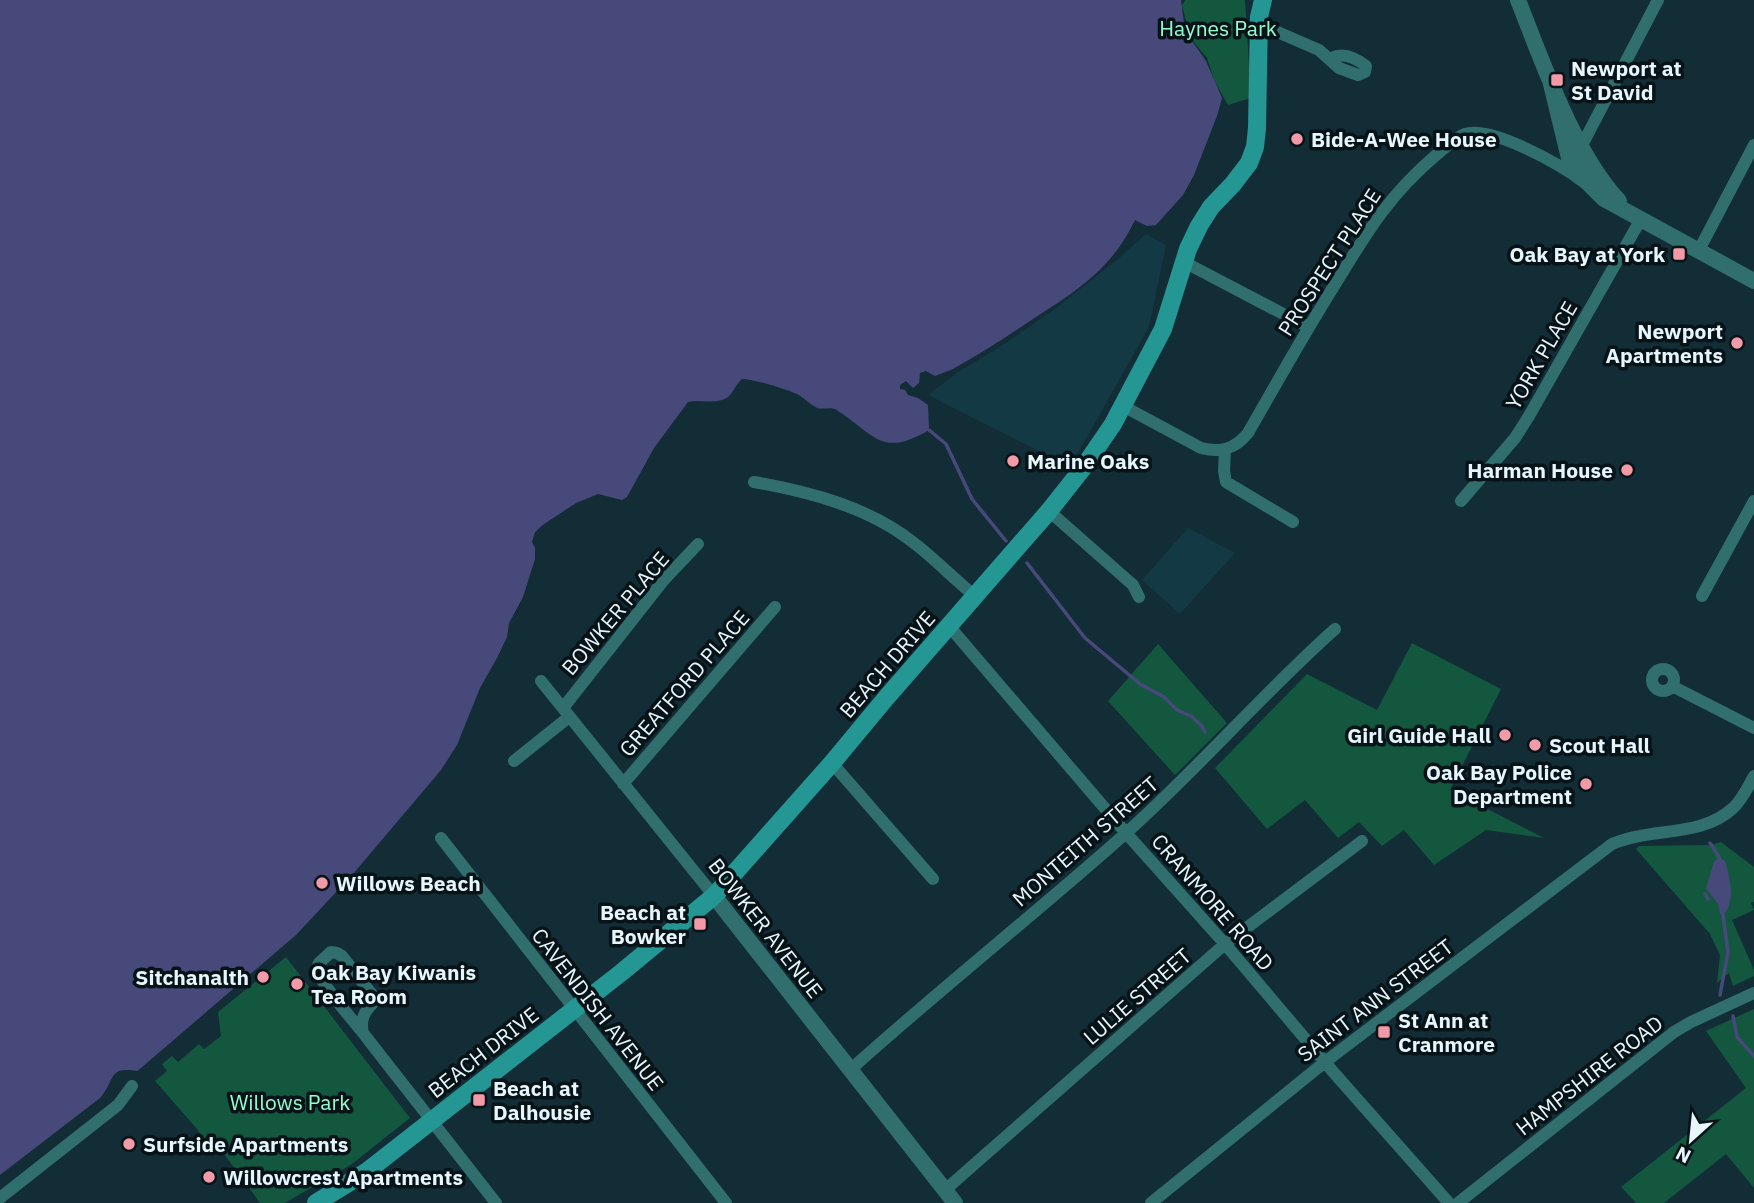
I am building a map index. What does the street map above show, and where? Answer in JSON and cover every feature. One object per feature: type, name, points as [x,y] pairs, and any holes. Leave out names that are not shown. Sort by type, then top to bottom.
[{"type":"main road","name":"BEACH DRIVE","points":[[316,1203],[366,1172],[574,1010],[714,896],[832,764],[1083,468],[1123,406],[1163,329],[1191,240],[1211,207],[1245,170],[1255,147],[1259,24],[1263,0]]},
{"type":"street","points":[[1518,0],[1551,83],[1582,146],[1603,181],[1636,216]]},
{"type":"street","points":[[1571,168],[1658,0]]},
{"type":"street","points":[[1259,24],[1319,50],[1331,58]]},
{"type":"street","points":[[1551,83],[1571,168],[1604,199],[1754,281]]},
{"type":"street","name":"PROSPECT PLACE","points":[[1225,450],[1239,444],[1248,433],[1308,327],[1383,208],[1412,176],[1451,143],[1465,134],[1485,134],[1571,168]]},
{"type":"street","points":[[1699,250],[1754,145]]},
{"type":"street","name":"YORK PLACE","points":[[1461,501],[1515,438],[1636,216]]},
{"type":"street","points":[[1184,261],[1308,327]]},
{"type":"street","points":[[1123,406],[1202,448],[1225,450],[1226,482],[1293,522]]},
{"type":"street","points":[[754,482],[796,489],[876,518],[913,542],[975,596]]},
{"type":"street","points":[[1702,596],[1754,501]]},
{"type":"street","points":[[1049,511],[1133,585],[1139,597]]},
{"type":"street","name":"BOWKER PLACE","points":[[514,761],[566,713],[663,581],[698,544]]},
{"type":"street","name":"GREATFORD PLACE","points":[[623,784],[775,607]]},
{"type":"street","name":"CRANMORE ROAD","points":[[949,626],[1449,1203]]},
{"type":"street","name":"MONTEITH STREET","points":[[850,1070],[1126,833],[1192,772],[1307,653],[1335,629]]},
{"type":"street","name":"BOWKER AVENUE","points":[[541,681],[955,1203]]},
{"type":"street","points":[[1672,686],[1754,728]]},
{"type":"street","points":[[832,764],[933,879]]},
{"type":"street","name":"SAINT ANN STREET","points":[[1151,1203],[1325,1062],[1612,844],[1630,836],[1708,824],[1734,808],[1754,776]]},
{"type":"street","name":"CAVENDISH AVENUE","points":[[441,838],[726,1203]]},
{"type":"street","name":"LULIE STREET","points":[[945,1190],[1226,944],[1362,841]]},
{"type":"street","points":[[363,1033],[362,1019],[374,997],[340,954],[331,953],[318,963],[317,971],[363,1033],[496,1203]]},
{"type":"street","name":"HAMPSHIRE ROAD","points":[[1458,1203],[1674,1032],[1754,993]]},
{"type":"street","points":[[0,1198],[118,1105],[132,1086]]},
{"type":"shaded area","points":[[1146,234],[1166,245],[1149,327],[1070,467],[928,395],[958,372],[1006,343],[1060,305]]},
{"type":"shaded area","points":[[1188,528],[1235,553],[1180,614],[1142,580]]},
{"type":"green space","name":"Haynes Park","points":[[1185,0],[1245,0],[1251,98],[1228,105],[1215,82],[1207,58],[1191,39],[1182,6]]},
{"type":"green space","points":[[1412,643],[1501,689],[1450,790],[1544,838],[1486,830],[1434,865],[1404,830],[1382,846],[1359,822],[1338,838],[1305,800],[1267,829],[1215,768],[1307,674],[1377,710]]},
{"type":"green space","points":[[1158,644],[1227,723],[1175,775],[1108,701]]},
{"type":"green space","points":[[1721,842],[1754,867],[1754,902],[1751,903],[1754,910],[1732,920],[1754,970],[1754,976],[1733,986],[1729,973],[1717,983],[1720,955],[1710,934],[1636,849],[1639,846],[1710,845]]},
{"type":"green space","name":"Willows Park","points":[[286,957],[410,1118],[352,1164],[285,1203],[260,1203],[222,1151],[212,1152],[197,1129],[155,1081],[167,1071],[162,1064],[172,1056],[178,1062],[199,1044],[204,1049],[221,1036],[218,1012]]},
{"type":"green space","points":[[1754,1009],[1754,1188],[1726,1154],[1664,1203],[1636,1203],[1621,1187],[1746,1088],[1706,1031]]},
{"type":"water","points":[[0,0],[1181,0],[1185,31],[1206,61],[1222,98],[1194,175],[1183,195],[1156,225],[1147,226],[1135,220],[1114,253],[1089,279],[990,347],[953,369],[935,376],[926,371],[920,373],[919,383],[913,388],[906,381],[900,385],[900,389],[905,390],[908,395],[928,405],[929,430],[913,438],[889,443],[871,435],[836,410],[817,408],[794,393],[742,379],[724,399],[688,402],[654,448],[627,497],[622,500],[598,494],[576,503],[544,524],[535,532],[532,542],[535,559],[523,597],[509,623],[507,637],[480,688],[457,745],[441,770],[353,874],[296,935],[141,1068],[137,1071],[116,1073],[100,1098],[0,1175]]},
{"type":"water","points":[[1719,857],[1725,861],[1731,889],[1730,903],[1723,915],[1706,888],[1714,862]]},
{"type":"waterway","points":[[929,430],[946,444],[972,499],[1006,541]]},
{"type":"waterway","points":[[1027,563],[1085,638],[1140,684],[1164,697],[1177,710],[1191,716],[1205,732]]},
{"type":"waterway","points":[[1710,843],[1719,857]]},
{"type":"waterway","points":[[1705,894],[1708,899]]},
{"type":"waterway","points":[[1720,995],[1728,952],[1723,915]]},
{"type":"waterway","points":[[1733,1016],[1737,1037],[1754,1056]]},
{"type":"place","name":"Newport at St David","points":[[1557,80]]},
{"type":"place","name":"Bide-A-Wee House","points":[[1297,139]]},
{"type":"place","name":"Oak Bay at York","points":[[1679,254]]},
{"type":"place","name":"Newport Apartments","points":[[1737,343]]},
{"type":"place","name":"Marine Oaks","points":[[1013,461]]},
{"type":"place","name":"Harman House","points":[[1627,470]]},
{"type":"place","name":"Girl Guide Hall","points":[[1505,735]]},
{"type":"place","name":"Scout Hall","points":[[1535,745]]},
{"type":"place","name":"Oak Bay Police Department","points":[[1586,784]]},
{"type":"place","name":"Willows Beach","points":[[322,883]]},
{"type":"place","name":"Beach at Bowker","points":[[700,924]]},
{"type":"place","name":"Sitchanalth","points":[[263,977]]},
{"type":"place","name":"Oak Bay Kiwanis Tea Room","points":[[297,984]]},
{"type":"place","name":"St Ann at Cranmore","points":[[1384,1032]]},
{"type":"place","name":"Beach at Dalhousie","points":[[479,1100]]},
{"type":"place","name":"Surfside Apartments","points":[[129,1144]]},
{"type":"place","name":"Willowcrest Apartments","points":[[209,1177]]}]
